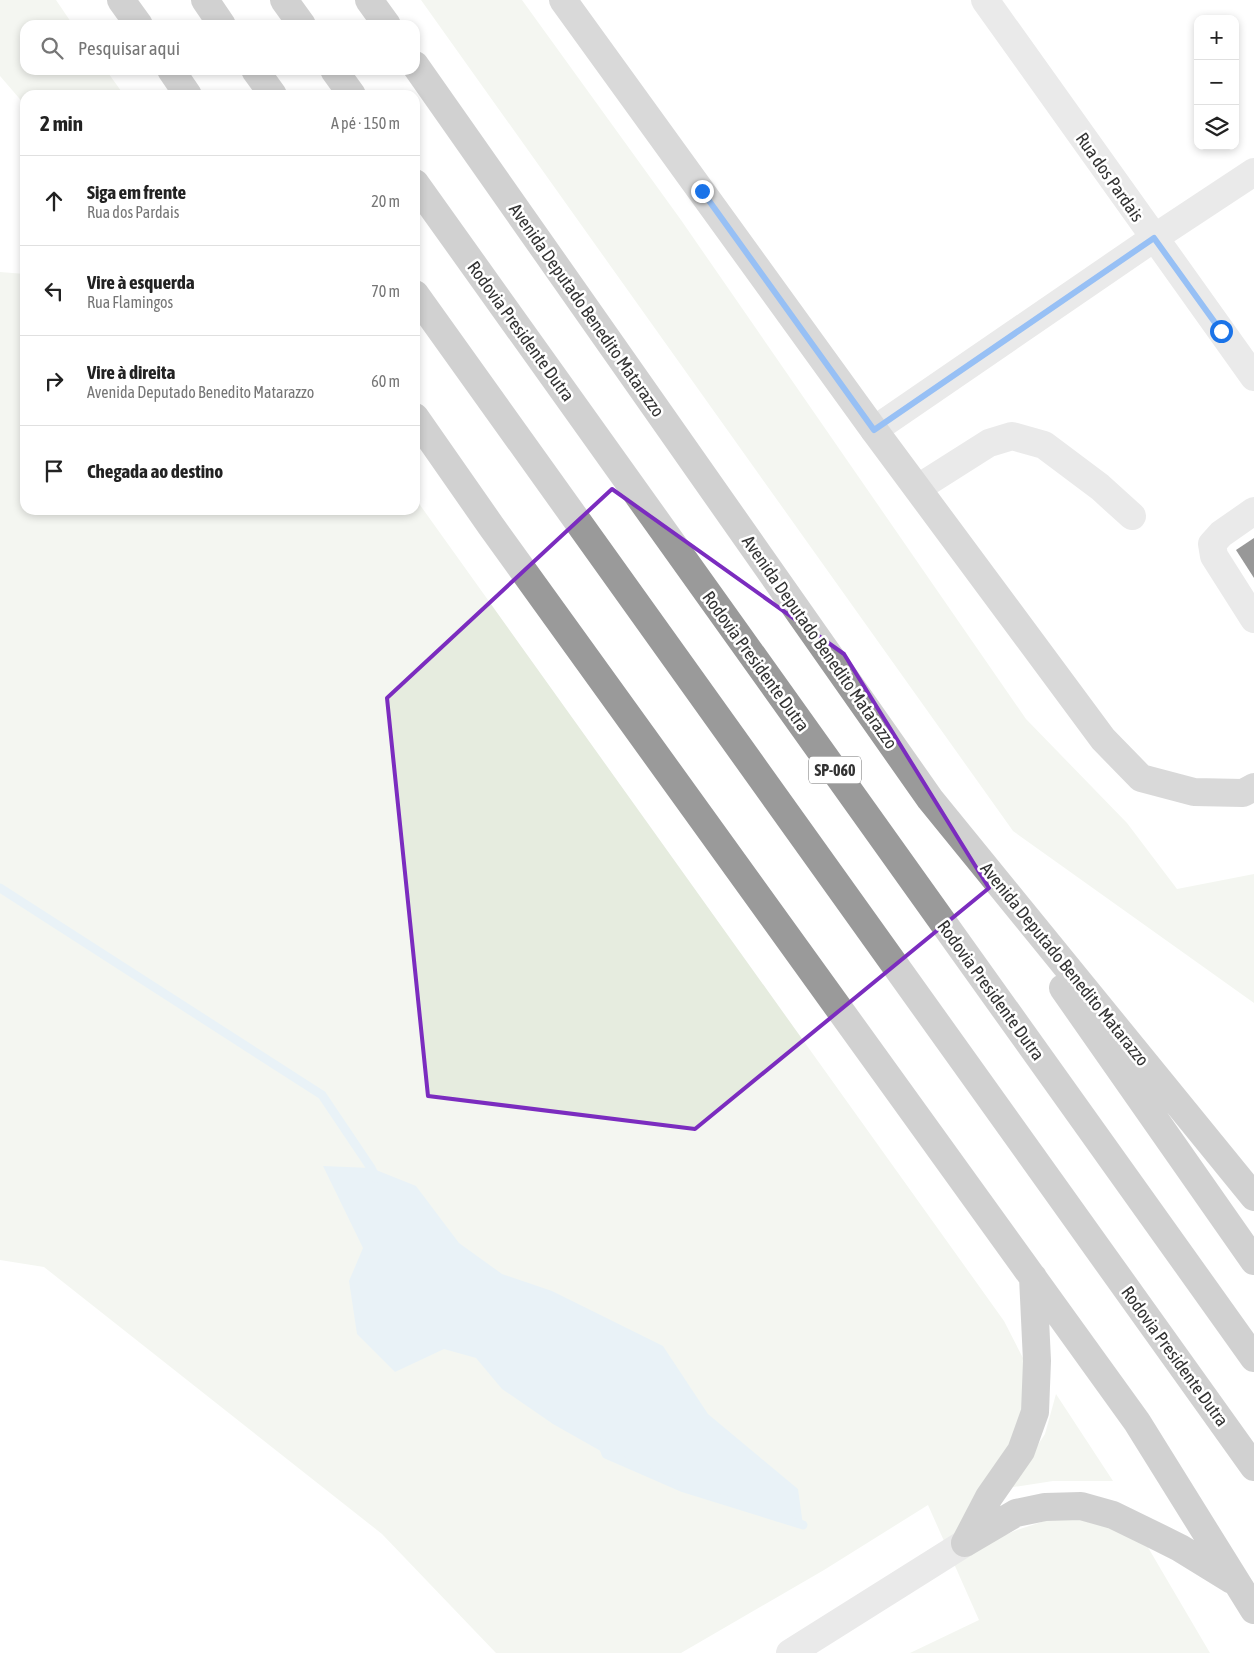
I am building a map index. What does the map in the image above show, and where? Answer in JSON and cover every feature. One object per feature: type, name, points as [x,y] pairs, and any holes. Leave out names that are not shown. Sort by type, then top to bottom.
[{"type":"highway","points":[[121,0],[135,20]]},
{"type":"highway","points":[[204,0],[218,20]]},
{"type":"highway","points":[[284,0],[298,20]]},
{"type":"highway","points":[[369,0],[383,20]]},
{"type":"highway","name":"Avenida Deputado Benedito Matarazzo","points":[[420,72],[930,799],[1254,1196]]},
{"type":"highway","points":[[174,75],[184,90]]},
{"type":"highway","points":[[258,75],[269,90]]},
{"type":"highway","points":[[338,75],[348,90]]},
{"type":"highway","name":"Rodovia Presidente Dutra","points":[[420,190],[1254,1358]]},
{"type":"highway","name":"Rodovia Presidente Dutra","points":[[420,301],[1254,1467]]},
{"type":"highway","points":[[420,424],[497,534],[1137,1422],[1254,1610]]},
{"type":"highway","points":[[930,799],[1254,1261]]},
{"type":"highway","points":[[966,1543],[989,1497],[1021,1451],[1035,1412],[1037,1361],[1033,1277]]},
{"type":"highway","points":[[966,1543],[1016,1513],[1045,1508],[1081,1506],[1113,1515],[1146,1531],[1180,1548],[1238,1584]]},
{"type":"main road","points":[[564,0],[874,430],[1103,739],[1141,778],[1194,792],[1250,791]]},
{"type":"street","name":"Rua dos Pardais","points":[[984,0],[1254,378]]},
{"type":"street","points":[[874,430],[1154,238],[1254,172]]},
{"type":"street","points":[[918,488],[989,443],[1012,436],[1044,445],[1100,487],[1132,516]]},
{"type":"street","points":[[1254,511],[1221,534],[1212,544],[1214,556],[1254,619]]},
{"type":"street","points":[[794,1651],[966,1543]]},
{"type":"highlighted area","points":[[612,489],[844,654],[989,888],[695,1129],[428,1096],[387,698]]},
{"type":"shaded area","points":[[0,0],[56,0],[70,20],[20,20],[20,75],[110,75],[120,90],[20,90],[20,99],[0,76]]},
{"type":"shaded area","points":[[421,0],[522,0],[681,220],[1026,719],[1127,823],[1177,889],[1254,874],[1254,1003],[1013,831]]},
{"type":"shaded area","points":[[0,272],[20,274],[20,515],[420,515],[420,505],[1004,1321],[1025,1362],[1021,1418],[1010,1446],[948,1550],[928,1505],[824,1570],[681,1653],[496,1653],[382,1534],[44,1267],[0,1260]]},
{"type":"shaded area","points":[[1056,1394],[1113,1481],[1053,1481],[1007,1488],[1045,1434]]},
{"type":"shaded area","points":[[1063,1515],[1107,1520],[1146,1544],[1210,1653],[910,1653],[979,1620],[951,1557],[1017,1530]]},
{"type":"water","points":[[323,1166],[371,1168],[416,1186],[459,1243],[502,1274],[552,1291],[663,1346],[708,1414],[798,1489],[803,1525],[684,1488],[606,1454],[553,1424],[502,1389],[476,1358],[444,1349],[395,1372],[357,1334],[349,1281],[363,1248]]},
{"type":"building","points":[[1254,538],[1254,578],[1236,550]]},
{"type":"waterway","points":[[0,888],[322,1095],[376,1178]]},
{"type":"waterway","points":[[602,1443],[606,1454],[684,1488],[803,1525]]},
{"type":"route","points":[[702,191],[874,430],[1154,238],[1221,331]]}]
